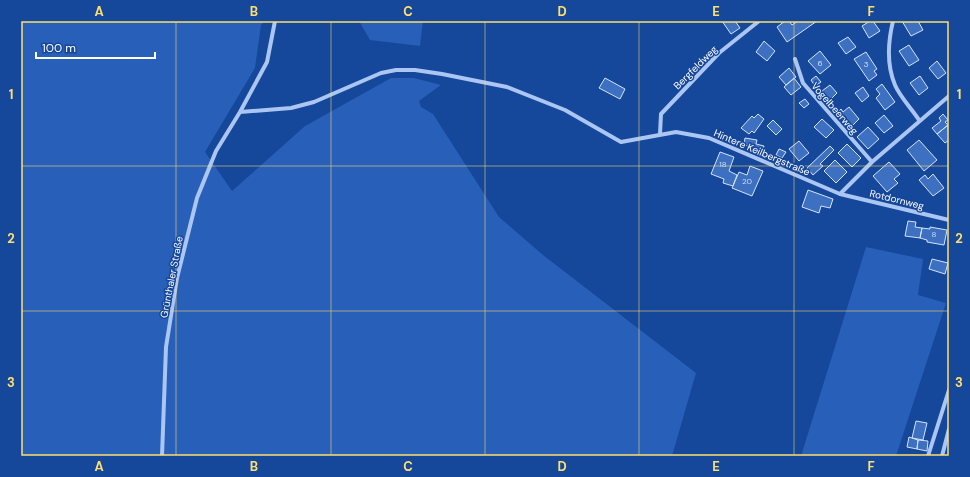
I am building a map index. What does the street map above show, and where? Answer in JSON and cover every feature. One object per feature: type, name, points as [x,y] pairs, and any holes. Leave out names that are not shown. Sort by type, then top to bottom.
[{"type":"street","name":"Grünthaler Straße","points":[[162,456],[166,347],[177,278],[197,198],[216,151],[240,112],[267,62],[276,21]]},
{"type":"street","name":"Bergfeldweg","points":[[660,134],[661,114],[719,53],[759,21]]},
{"type":"street","points":[[893,21],[888,43],[895,85],[919,120]]},
{"type":"street","name":"Vogelbeerweg","points":[[795,59],[803,83],[872,162]]},
{"type":"street","name":"Hintere Keilbergstraße","points":[[240,112],[291,108],[314,102],[381,73],[396,70],[415,70],[507,87],[565,110],[621,142],[676,132],[709,138],[840,194]]},
{"type":"street","points":[[840,194],[872,162],[919,120],[949,96]]},
{"type":"street","name":"Rotdornweg","points":[[840,194],[949,220]]},
{"type":"street","points":[[928,456],[949,390]]},
{"type":"street","points":[[942,456],[949,429]]},
{"type":"shaded area","points":[[21,21],[265,21],[261,25],[255,68],[205,152],[232,191],[305,126],[391,78],[414,78],[441,85],[419,101],[421,107],[433,114],[499,217],[543,255],[696,373],[672,456],[21,456]]},
{"type":"shaded area","points":[[359,21],[423,21],[420,46],[370,40]]},
{"type":"shaded area","points":[[866,247],[923,259],[918,295],[946,303],[896,456],[801,456]]},
{"type":"building","points":[[722,21],[735,21],[740,28],[731,34]]},
{"type":"building","points":[[785,21],[789,21],[792,25],[798,21],[817,21],[787,42],[777,27]]},
{"type":"building","points":[[870,21],[873,21],[880,31],[869,38],[862,26]]},
{"type":"building","points":[[902,21],[918,21],[923,30],[911,36]]},
{"type":"building","points":[[848,37],[856,47],[846,54],[838,43]]},
{"type":"building","points":[[764,41],[775,51],[767,61],[756,52]]},
{"type":"building","points":[[909,45],[919,60],[909,66],[899,51]]},
{"type":"building","points":[[820,51],[831,65],[820,74],[808,61]]},
{"type":"building","points":[[866,52],[877,69],[874,71],[877,75],[869,81],[854,59]]},
{"type":"building","points":[[937,61],[946,73],[938,79],[929,68]]},
{"type":"building","points":[[789,68],[796,77],[786,85],[779,77]]},
{"type":"building","points":[[816,76],[821,82],[815,86],[811,80]]},
{"type":"building","points":[[920,76],[928,88],[919,95],[910,83]]},
{"type":"building","points":[[605,78],[625,89],[620,99],[599,88]]},
{"type":"building","points":[[794,78],[801,87],[791,95],[784,87]]},
{"type":"building","points":[[882,84],[895,102],[885,110],[876,98],[880,94],[876,89]]},
{"type":"building","points":[[830,85],[837,93],[830,100],[822,91]]},
{"type":"building","points":[[863,87],[869,96],[862,102],[855,93]]},
{"type":"building","points":[[805,99],[809,104],[804,108],[799,103]]},
{"type":"building","points":[[849,107],[859,119],[850,128],[837,113],[841,109],[843,112]]},
{"type":"building","points":[[758,114],[764,119],[754,133],[752,131],[749,134],[741,128],[752,116],[754,118]]},
{"type":"building","points":[[943,114],[948,120],[945,122],[948,125],[937,134],[932,128],[941,121],[939,118]]},
{"type":"building","points":[[884,115],[893,126],[884,133],[875,123]]},
{"type":"building","points":[[822,119],[834,130],[826,138],[814,127]]},
{"type":"building","points":[[773,120],[782,129],[776,135],[767,126]]},
{"type":"building","points":[[948,125],[949,140],[945,143],[937,134]]},
{"type":"building","points":[[868,127],[879,139],[868,149],[857,137]]},
{"type":"building","points":[[745,138],[757,140],[756,144],[764,146],[762,153],[752,150],[753,147],[744,145]]},
{"type":"building","points":[[919,140],[937,160],[924,171],[907,150]]},
{"type":"building","points":[[799,141],[809,153],[799,161],[789,149]]},
{"type":"building","points":[[847,144],[861,158],[852,167],[838,153]]},
{"type":"building","points":[[830,146],[834,150],[820,164],[823,166],[813,175],[807,168]]},
{"type":"building","points":[[779,149],[786,152],[782,158],[776,155]]},
{"type":"building","points":[[720,152],[734,157],[729,171],[737,175],[733,186],[723,183],[724,179],[711,174]]},
{"type":"building","points":[[835,160],[847,172],[836,183],[824,171]]},
{"type":"building","points":[[889,162],[900,174],[894,179],[898,183],[887,192],[873,176]]},
{"type":"building","points":[[750,166],[763,171],[752,196],[732,188],[739,172],[747,175]]},
{"type":"building","points":[[933,174],[944,188],[933,196],[919,180],[925,175],[928,179]]},
{"type":"building","points":[[808,190],[833,199],[830,208],[821,206],[819,213],[802,207]]},
{"type":"building","points":[[908,221],[916,222],[915,227],[922,228],[920,238],[905,236]]},
{"type":"building","points":[[930,227],[947,230],[944,245],[927,242],[927,240],[920,238],[922,228],[930,229]]},
{"type":"building","points":[[932,259],[948,263],[945,274],[929,269]]},
{"type":"building","points":[[916,421],[927,423],[923,440],[912,438]]},
{"type":"building","points":[[909,437],[918,440],[917,449],[907,447]]},
{"type":"building","points":[[918,440],[928,441],[927,451],[917,449]]}]
